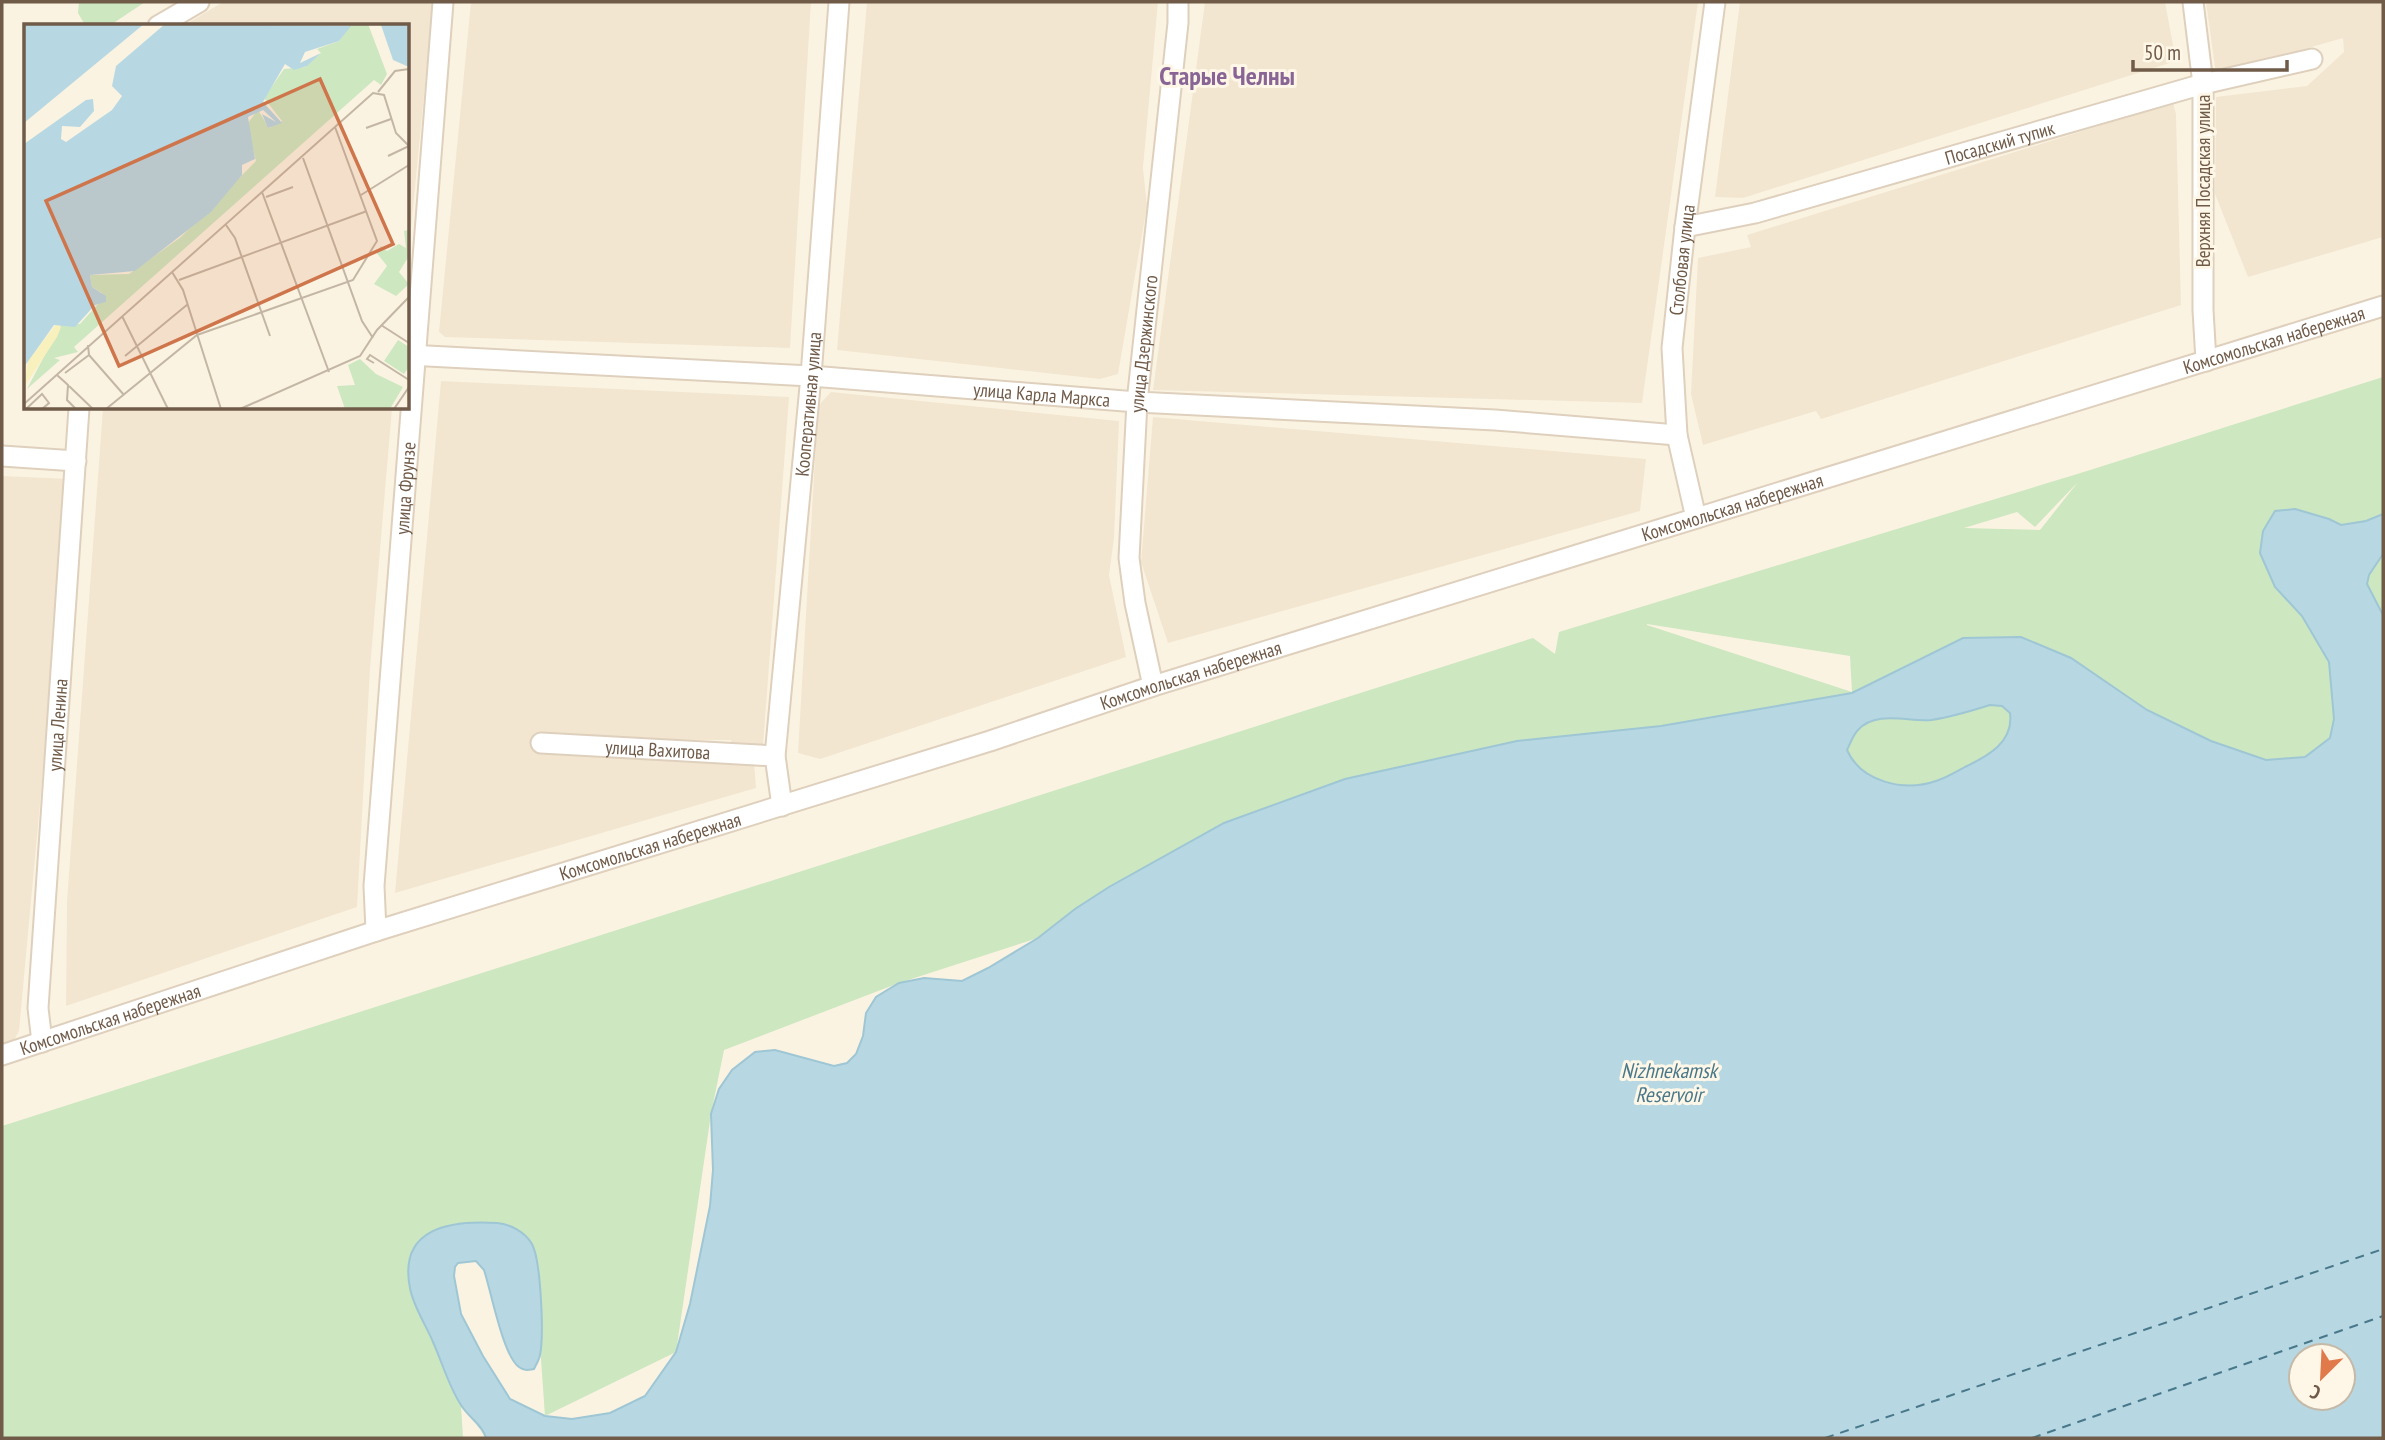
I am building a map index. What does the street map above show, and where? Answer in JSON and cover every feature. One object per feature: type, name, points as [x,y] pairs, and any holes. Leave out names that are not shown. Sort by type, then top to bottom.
[{"type":"street","points":[[161,24],[199,2]]},
{"type":"street","name":"улица Фрунзе","points":[[411,355],[443,2]]},
{"type":"street","name":"Кооперативная улица","points":[[782,806],[775,756],[811,376],[839,2]]},
{"type":"street","name":"улица Дзержинского","points":[[1153,686],[1135,603],[1129,558],[1138,402],[1178,2]]},
{"type":"street","name":"Столбовая улица","points":[[1696,518],[1677,435],[1672,348],[1715,2]]},
{"type":"street","name":"Верхняя Посадская улица","points":[[2193,2],[2203,84],[2203,310],[2206,361]]},
{"type":"street","name":"Посадский тупик","points":[[1685,227],[1755,213],[2203,84],[2312,59]]},
{"type":"street","name":"Комсомольская набережная","points":[[2,1055],[376,931],[782,806],[1153,686],[2383,306]]},
{"type":"street","name":"улица Карла Маркса","points":[[411,355],[811,376],[1138,402],[1495,420],[1677,435]]},
{"type":"street","name":"улица Ленина","points":[[42,1042],[38,1008],[79,410]]},
{"type":"street","name":"улица Фрунзе","points":[[376,931],[374,886],[407,410]]},
{"type":"street","points":[[2,456],[76,461]]},
{"type":"street","name":"улица Вахитова","points":[[541,743],[775,756]]},
{"type":"shaded area","points":[[223,2],[433,2],[410,239],[410,24],[186,24]]},
{"type":"shaded area","points":[[471,2],[811,2],[790,348],[445,337],[439,332]]},
{"type":"shaded area","points":[[867,2],[1158,2],[1143,168],[1147,206],[1118,374],[1100,379],[837,350]]},
{"type":"shaded area","points":[[1205,2],[1698,2],[1642,403],[1153,390]]},
{"type":"shaded area","points":[[1740,2],[2165,2],[2176,61],[1743,198],[1715,197]]},
{"type":"shaded area","points":[[2206,2],[2383,2],[2383,237],[2248,277],[2215,194],[2216,97],[2307,86],[2344,52],[2343,38],[2216,74]]},
{"type":"shaded area","points":[[2173,103],[2176,114],[2181,305],[1821,419],[1816,411],[1703,445],[1691,394],[1698,258],[1751,247],[1747,235]]},
{"type":"shaded area","points":[[441,381],[789,397],[763,746],[731,744],[731,740],[538,739],[754,762],[756,788],[395,893]]},
{"type":"shaded area","points":[[831,392],[1119,421],[1114,538],[1109,575],[1126,657],[820,759],[798,753],[818,406]]},
{"type":"shaded area","points":[[103,410],[392,410],[370,669],[357,907],[66,1006],[67,901]]},
{"type":"shaded area","points":[[1153,417],[1646,459],[1640,511],[1168,643],[1141,562]]},
{"type":"shaded area","points":[[2,476],[70,479],[19,1031],[13,1042],[2,1045]]},
{"type":"green space","points":[[79,2],[145,2],[112,24],[84,24],[78,13]]},
{"type":"green space","points":[[2383,377],[2383,514],[2366,521],[2341,525],[2295,509],[2275,511],[2263,531],[2260,553],[2275,587],[2302,616],[2329,662],[2334,719],[2330,738],[2305,757],[2266,760],[2211,741],[2147,710],[1923,657],[1852,693],[1661,726],[1517,741],[1038,938],[899,983],[724,1050],[711,1114],[676,1352],[545,1416],[533,1246],[410,1257],[461,1405],[463,1438],[2,1438],[2,1126],[1533,638],[1555,654],[1559,632],[2087,471]],"holes":[[[2078,482],[2040,530],[1964,528],[2017,512],[2035,527]],[[1647,625],[1850,656],[1852,692]]]},
{"type":"green space","points":[[2383,554],[2383,615],[2367,585],[2369,575]]},
{"type":"green space","points":[[1990,705],[2002,706],[2010,713],[2008,732],[2004,740],[1982,758],[1936,781],[1911,785],[1885,782],[1862,770],[1847,750],[1858,730],[1874,721],[1931,720]]},
{"type":"water","name":"Nizhnekamsk Reservoir","points":[[2295,509],[2341,525],[2366,521],[2383,514],[2383,554],[2369,575],[2367,584],[2383,615],[2383,1438],[486,1438],[453,1390],[410,1288],[408,1268],[412,1252],[420,1240],[431,1232],[462,1223],[497,1223],[517,1229],[532,1244],[538,1266],[542,1316],[540,1355],[534,1369],[524,1370],[513,1361],[498,1322],[484,1270],[476,1261],[458,1263],[455,1267],[454,1276],[461,1314],[510,1399],[545,1416],[572,1419],[610,1413],[645,1396],[676,1352],[690,1304],[710,1206],[713,1170],[711,1114],[719,1089],[732,1070],[755,1052],[775,1050],[834,1066],[847,1063],[856,1054],[863,1036],[866,1013],[876,997],[899,983],[924,978],[962,981],[1038,938],[1109,887],[1224,823],[1345,779],[1517,741],[1661,726],[1852,693],[1963,638],[2021,637],[2071,658],[2147,710],[2211,741],[2266,760],[2305,757],[2330,738],[2334,719],[2329,662],[2302,616],[2275,587],[2260,553],[2263,531],[2275,511]],"holes":[[[1990,705],[2002,706],[2010,713],[2010,723],[2008,732],[1998,747],[1936,781],[1911,785],[1885,782],[1862,770],[1847,750],[1858,730],[1874,720],[1931,720]]]},
{"type":"ferry route","points":[[1825,1438],[2383,1249]]},
{"type":"ferry route","points":[[2032,1438],[2383,1316]]},
{"type":"district","name":"Старые Челны","points":[[1227,75]]}]
